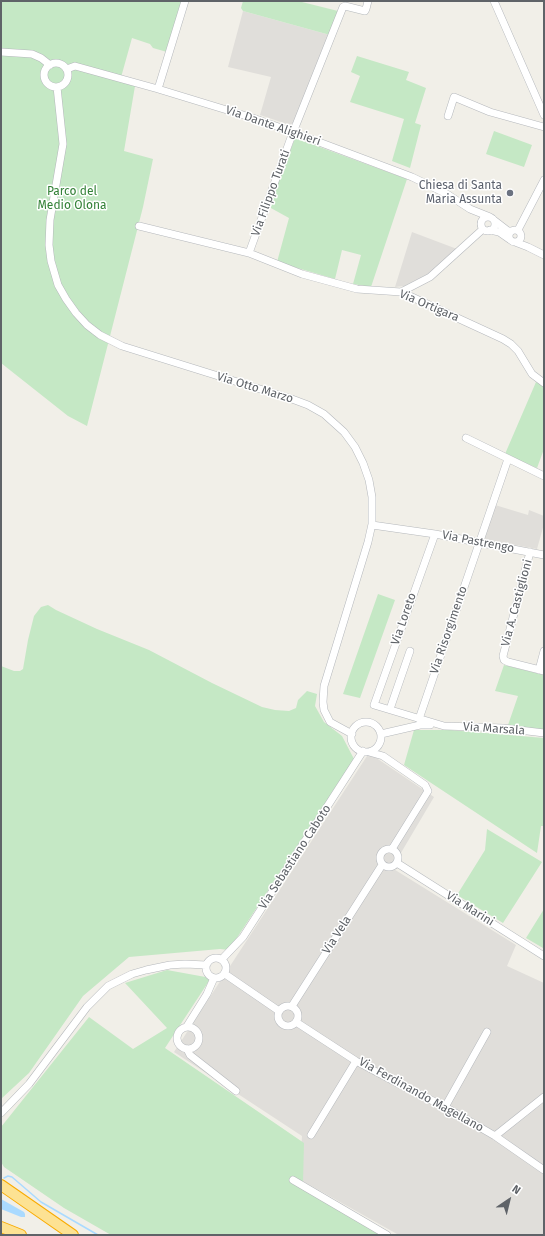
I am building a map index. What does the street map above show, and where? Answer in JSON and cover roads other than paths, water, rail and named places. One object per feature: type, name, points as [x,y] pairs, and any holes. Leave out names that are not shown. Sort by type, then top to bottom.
[{"type":"highway","points":[[1,1185],[73,1235]]},
{"type":"highway","points":[[1,1227],[21,1235]]},
{"type":"street","points":[[158,89],[185,1]]},
{"type":"street","points":[[345,3],[365,11],[368,1]]},
{"type":"street","points":[[494,1],[544,115]]},
{"type":"street","name":"Via Filippo Turati","points":[[249,253],[293,132],[345,3]]},
{"type":"street","name":"Via Dante Alighieri","points":[[1,52],[32,54],[41,58],[50,65],[56,63],[62,64],[67,69],[75,66],[84,68],[158,89],[293,132],[423,182],[470,209],[492,219],[508,230],[517,232]]},
{"type":"street","points":[[50,65],[46,68],[45,78],[47,83],[52,86],[57,87],[63,85],[67,81],[69,75],[67,69]]},
{"type":"street","name":"Via Otto Marzo","points":[[57,87],[63,144],[50,224],[49,245],[55,277],[70,306],[90,327],[114,343],[308,405],[324,414],[344,432],[355,447],[363,463],[369,480],[372,497],[372,525],[323,692],[324,710],[330,722],[352,734]]},
{"type":"street","points":[[448,116],[454,98],[490,112],[544,127]]},
{"type":"street","points":[[517,232],[509,234],[512,241],[519,242],[517,232],[544,180]]},
{"type":"street","name":"Via Dante Alighieri","points":[[470,209],[485,227],[499,232],[512,241],[544,255]]},
{"type":"street","points":[[401,292],[430,277],[485,227],[494,228],[492,219],[484,218],[485,227]]},
{"type":"street","name":"Via Ortigara","points":[[139,226],[249,253],[302,274],[357,289],[401,292],[507,342],[518,351],[532,374],[544,383]]},
{"type":"street","points":[[517,232],[528,248]]},
{"type":"street","points":[[466,438],[544,476]]},
{"type":"street","name":"Via Risorgimento","points":[[419,719],[508,458]]},
{"type":"street","name":"Via Pastrengo","points":[[372,525],[435,534],[544,555]]},
{"type":"street","name":"Via Loreto","points":[[374,705],[435,534]]},
{"type":"street","name":"Via A. Castiglioni","points":[[530,552],[503,656],[504,660],[508,662],[542,670]]},
{"type":"street","points":[[390,709],[410,651]]},
{"type":"street","points":[[542,670],[544,651]]},
{"type":"street","name":"Via Marsala","points":[[374,705],[444,726]]},
{"type":"street","points":[[367,722],[376,726],[380,730],[381,734],[380,744],[366,752],[359,750],[353,743],[352,734],[354,729],[357,725],[362,723],[367,722]]},
{"type":"street","name":"Via Marsala","points":[[381,734],[420,724],[503,728],[544,733]]},
{"type":"street","name":"Via Vela","points":[[292,1006],[382,864],[380,859],[381,853],[386,849],[392,849],[428,791],[425,785],[383,756],[366,752]]},
{"type":"street","name":"Via Sebastiano Caboto","points":[[206,965],[212,958],[215,957],[222,959],[243,937],[366,752]]},
{"type":"street","points":[[382,864],[388,867],[394,866],[398,861],[397,852],[392,849]]},
{"type":"street","name":"Via Marini","points":[[396,863],[544,956]]},
{"type":"street","points":[[1,1113],[29,1084],[87,1007],[108,986],[132,974],[170,965],[206,965],[206,972],[208,975],[214,978],[220,978],[225,974],[226,968],[226,964],[222,959]]},
{"type":"street","points":[[225,974],[279,1010],[283,1007],[292,1006],[298,1013],[296,1022]]},
{"type":"street","points":[[187,1026],[196,1031],[199,1038],[194,1047],[187,1048],[180,1046],[177,1039],[178,1032],[183,1027],[187,1026],[207,994],[214,978]]},
{"type":"street","name":"Via Ferdinando Magellano","points":[[279,1010],[278,1017],[280,1023],[283,1025],[290,1026],[296,1022],[356,1060],[495,1136],[544,1170]]},
{"type":"street","points":[[444,1107],[487,1032]]},
{"type":"street","points":[[187,1048],[190,1055],[236,1090]]},
{"type":"street","points":[[311,1136],[356,1060]]},
{"type":"street","points":[[495,1136],[544,1097]]},
{"type":"street","points":[[293,1180],[387,1235]]},
{"type":"water","points":[[1,1199],[24,1212],[25,1217],[21,1217],[1,1209]]},
{"type":"waterway","points":[[4,1178],[8,1176],[12,1177],[41,1202],[98,1235]]},
{"type":"place","name":"Chiesa di Santa Maria Assunta","points":[[510,193]]},
{"type":"park label","name":"Parco del Medio Olona","points":[[72,199]]}]
